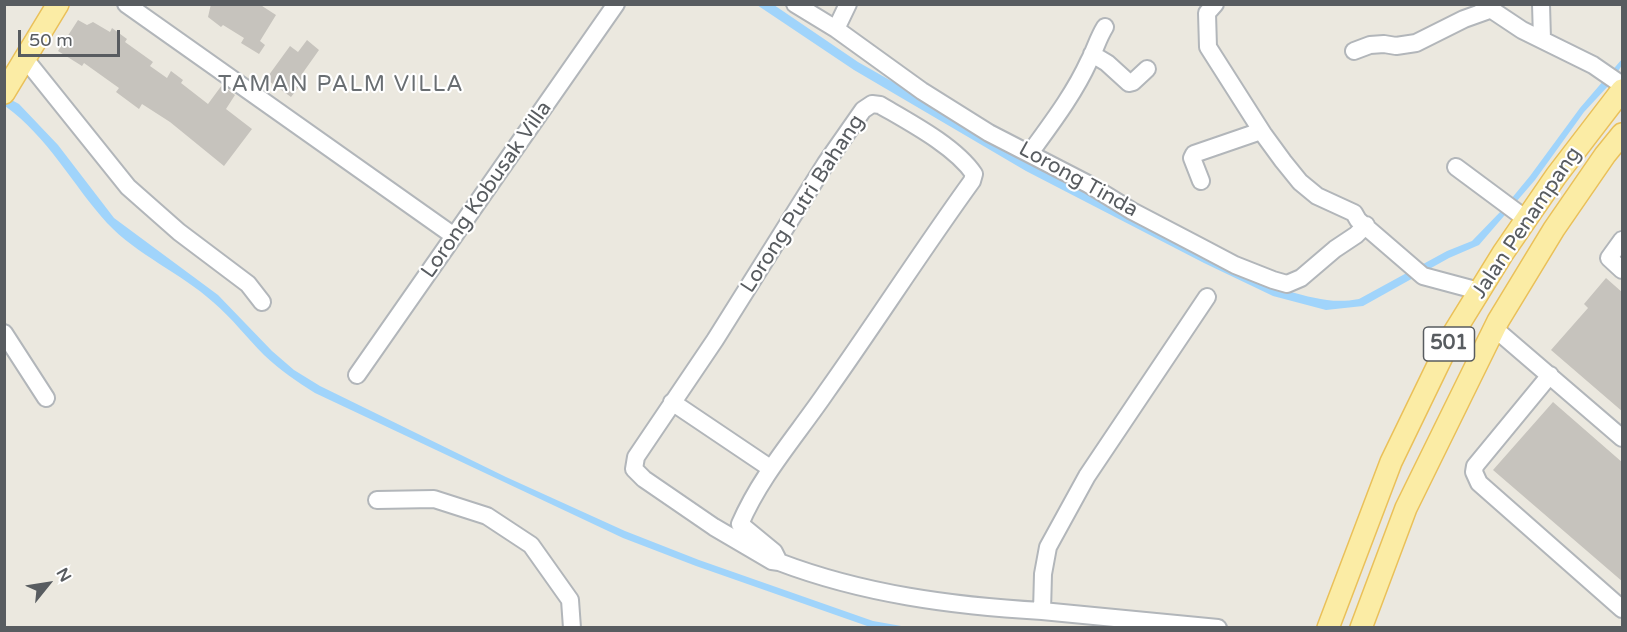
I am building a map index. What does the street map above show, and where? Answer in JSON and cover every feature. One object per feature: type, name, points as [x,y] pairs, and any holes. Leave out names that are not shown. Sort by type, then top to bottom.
[{"type":"main road","points":[[6,86],[26,60],[51,7]]},
{"type":"main road","name":"Jalan Penampang","points":[[1328,627],[1392,462],[1453,334],[1479,291],[1514,210],[1556,176],[1619,84]]},
{"type":"main road","name":"Jalan Penampang","points":[[1361,627],[1406,508],[1494,328],[1554,230],[1605,155],[1623,134]]},
{"type":"street","points":[[126,4],[454,237]]},
{"type":"street","name":"Lorong Kobusak Villa","points":[[357,375],[616,4]]},
{"type":"street","name":"Lorong Tinda","points":[[795,4],[836,29],[922,91],[989,133],[1088,184],[1132,211],[1226,260],[1273,280],[1287,284],[1301,278],[1335,249],[1356,235],[1365,225]]},
{"type":"street","points":[[836,29],[849,4]]},
{"type":"street","points":[[1215,4],[1207,13],[1208,47],[1261,131],[1283,161],[1309,190],[1354,213],[1417,271],[1479,291]]},
{"type":"street","points":[[1541,4],[1542,39]]},
{"type":"street","points":[[1354,51],[1371,45],[1396,46],[1416,43],[1487,7],[1522,30],[1593,65],[1619,84]]},
{"type":"street","points":[[1030,153],[1062,108],[1105,27]]},
{"type":"street","points":[[1092,54],[1107,63],[1129,82],[1133,82],[1147,69]]},
{"type":"street","points":[[26,60],[128,187],[179,232],[248,284],[262,302]]},
{"type":"street","name":"Lorong Putri Bahang","points":[[736,531],[770,468],[812,414],[932,236],[972,182],[974,174],[968,164],[925,132],[880,105],[872,104],[863,110],[826,163],[715,340],[636,457],[634,469],[664,493],[774,552],[779,562],[816,576],[852,586],[961,605],[1042,611]]},
{"type":"street","points":[[1201,181],[1192,158],[1194,154],[1261,131]]},
{"type":"street","points":[[1456,167],[1514,210]]},
{"type":"street","points":[[1623,240],[1608,258],[1623,270]]},
{"type":"street","points":[[1208,297],[1088,476],[1048,547],[1043,574],[1042,611],[1218,627]]},
{"type":"street","points":[[1494,328],[1623,438]]},
{"type":"street","points":[[4,333],[46,398]]},
{"type":"street","points":[[1550,375],[1475,466],[1474,472],[1479,483],[1623,609]]},
{"type":"street","points":[[672,402],[770,468]]},
{"type":"street","points":[[377,500],[434,499],[487,516],[531,545],[570,600],[572,627]]},
{"type":"water","points":[[757,5],[774,5],[858,62],[1032,161],[1288,291],[1332,301],[1359,299],[1447,251],[1472,241],[1502,210],[1580,108],[1622,59],[1622,65],[1610,84],[1584,112],[1535,180],[1479,245],[1449,258],[1363,306],[1326,310],[1273,296],[1026,171],[854,70]]},
{"type":"water","points":[[4,96],[19,104],[58,145],[114,218],[218,295],[272,351],[294,370],[320,386],[506,477],[625,531],[699,560],[873,621],[907,627],[870,627],[623,538],[315,393],[270,360],[213,302],[132,245],[107,223],[47,146],[5,106]]},
{"type":"building","points":[[211,4],[259,4],[276,15],[260,41],[265,45],[259,54],[241,43],[244,38],[223,25],[221,27],[208,17]]},
{"type":"building","points":[[78,20],[87,25],[93,22],[110,32],[112,28],[127,39],[125,42],[153,62],[150,66],[167,78],[171,71],[183,80],[181,83],[208,104],[222,85],[235,95],[226,109],[252,129],[224,166],[170,122],[142,104],[139,109],[116,92],[119,88],[84,63],[82,66],[58,51]]},
{"type":"building","points":[[307,40],[319,50],[302,74],[306,78],[291,97],[266,79],[290,46],[298,52]]},
{"type":"building","points":[[1606,278],[1623,293],[1623,412],[1551,350],[1588,308],[1584,304]]},
{"type":"building","points":[[1553,402],[1623,463],[1623,582],[1493,470]]},
{"type":"district","name":"TAMAN PALM VILLA","points":[[341,85]]}]
